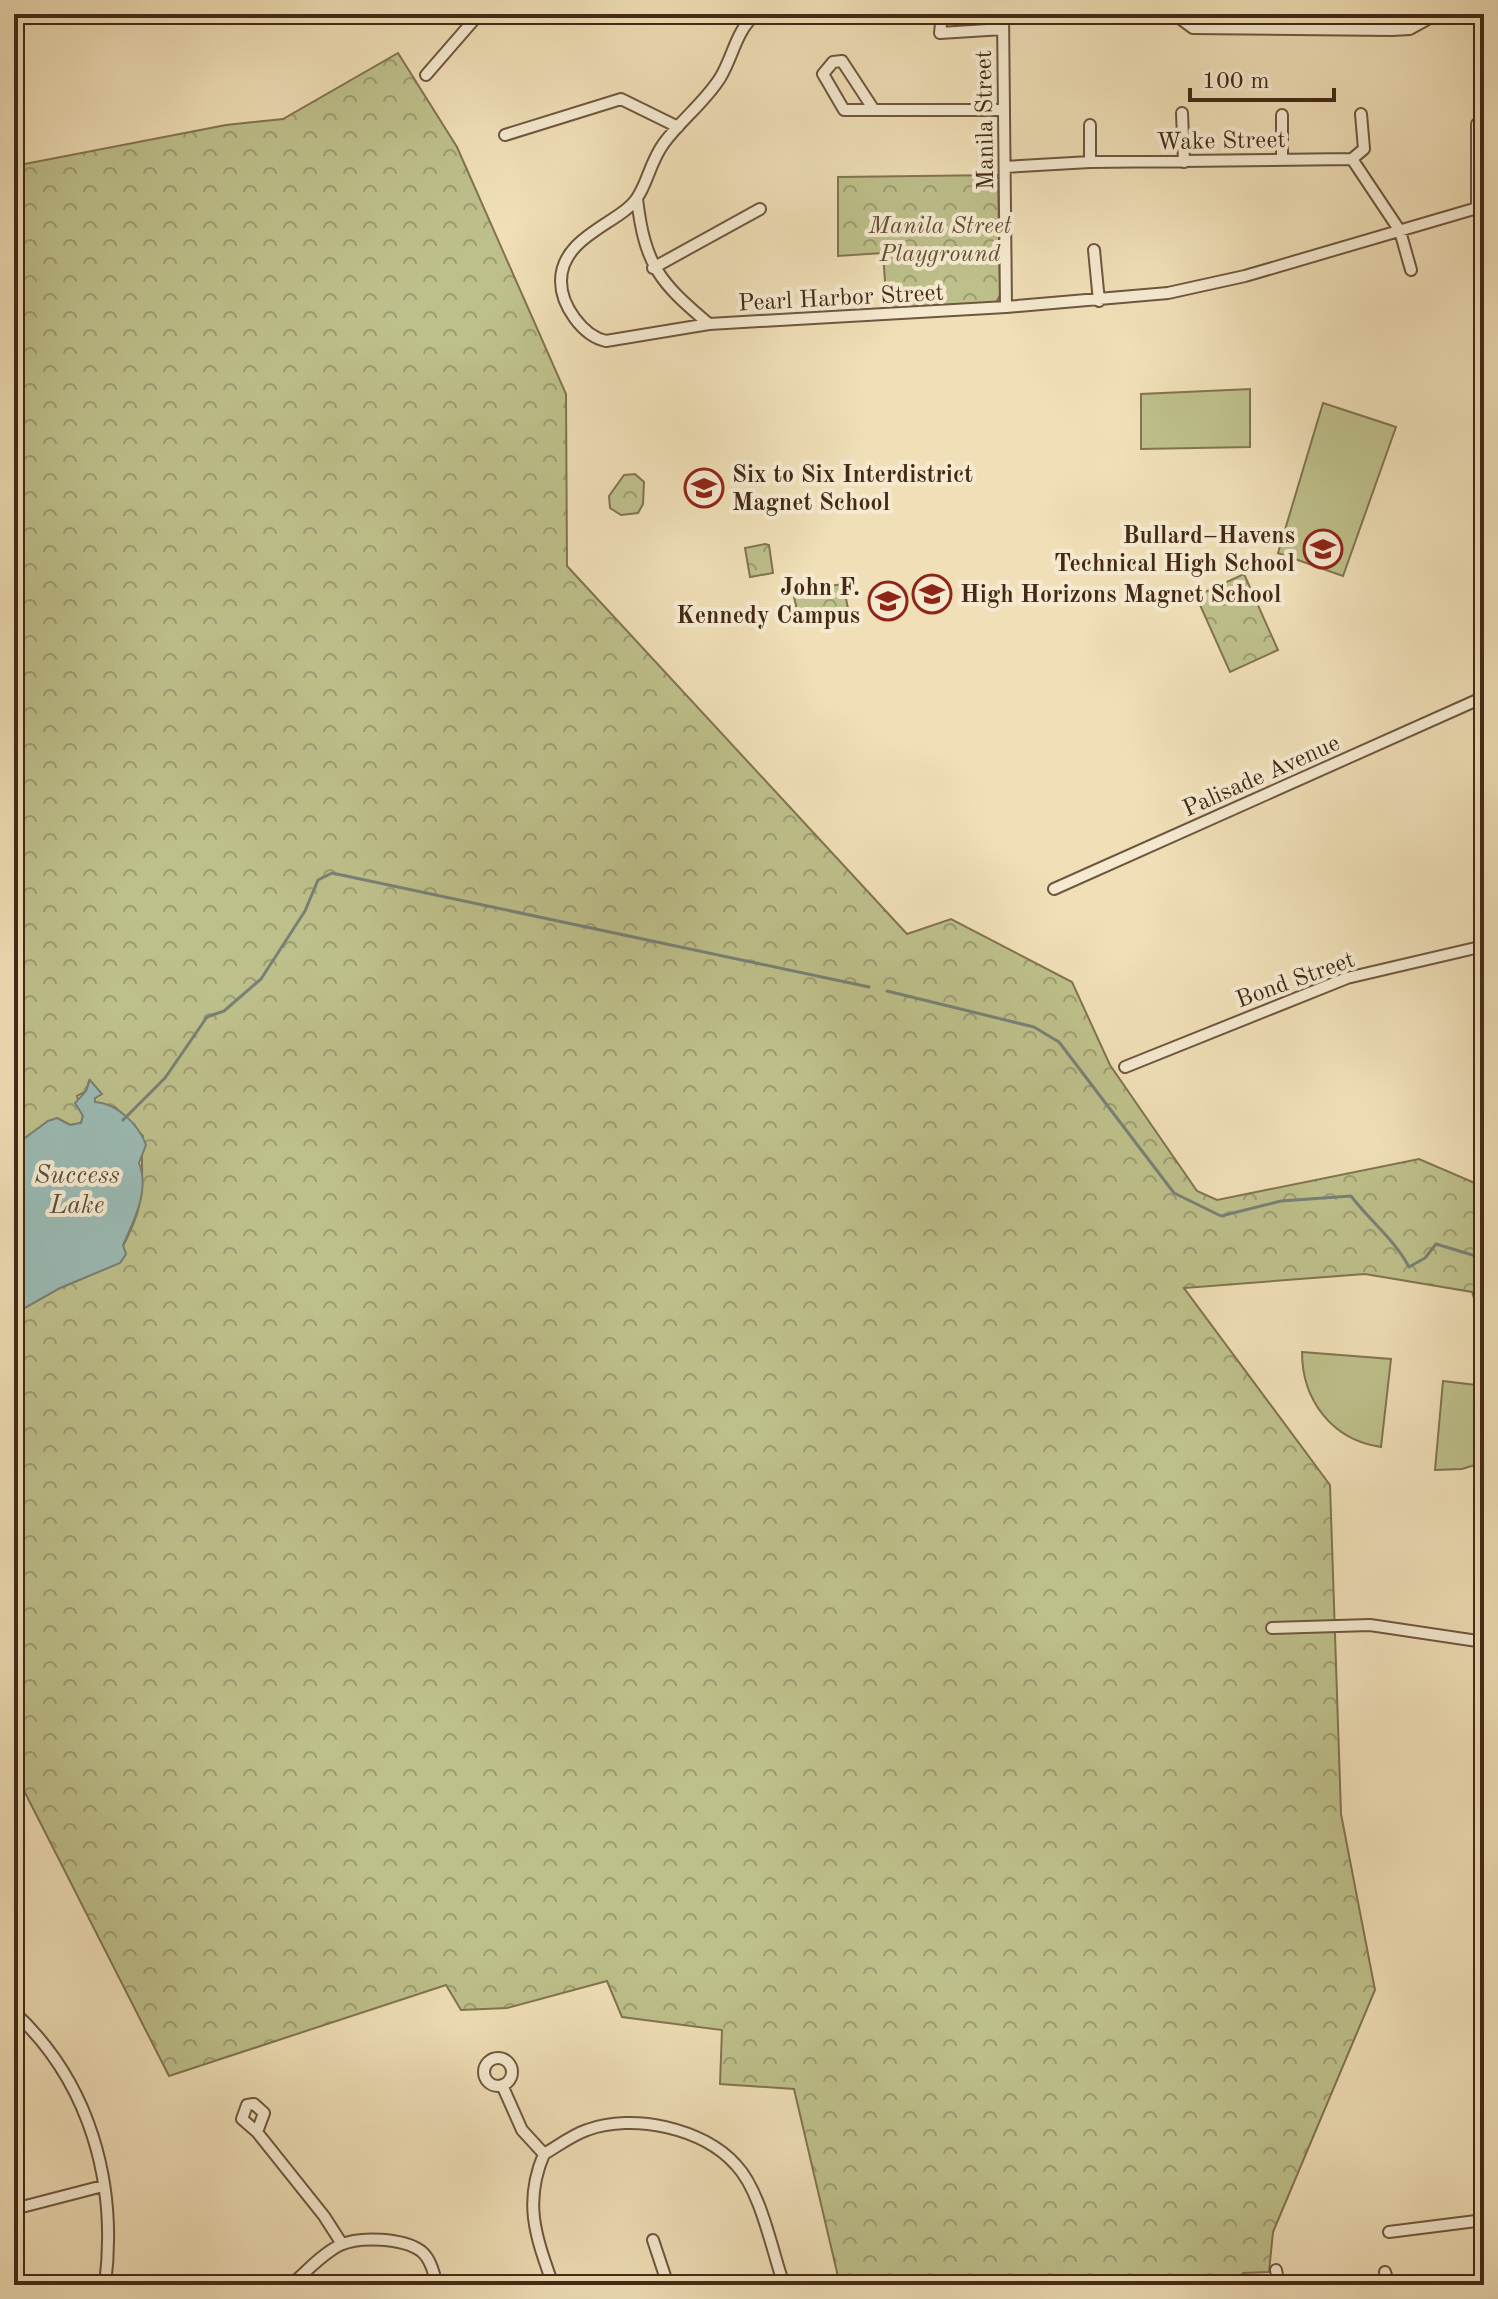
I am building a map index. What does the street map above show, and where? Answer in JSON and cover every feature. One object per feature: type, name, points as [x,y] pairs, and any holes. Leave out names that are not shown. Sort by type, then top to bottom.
[{"type":"street","points":[[426,75],[479,14]]},
{"type":"street","points":[[709,324],[679,299],[653,268],[642,238],[637,199],[649,166],[719,78],[746,22],[756,14]]},
{"type":"street","name":"Manila Street","points":[[942,14],[940,33],[1003,29]]},
{"type":"street","name":"Manila Street","points":[[1003,14],[1006,307]]},
{"type":"street","points":[[1174,14],[1193,28],[1392,30],[1410,29],[1437,14]]},
{"type":"street","points":[[874,110],[842,61],[828,66],[823,74],[827,86],[844,110],[874,110],[1004,110]]},
{"type":"street","points":[[505,135],[621,99],[678,127]]},
{"type":"street","points":[[1182,113],[1184,162]]},
{"type":"street","points":[[1361,114],[1364,149],[1352,159],[1400,231],[1411,270]]},
{"type":"street","points":[[1282,115],[1282,159]]},
{"type":"street","points":[[1477,124],[1480,207]]},
{"type":"street","points":[[1090,125],[1090,162]]},
{"type":"street","name":"Wake Street","points":[[1005,167],[1090,162],[1352,159]]},
{"type":"street","name":"Pearl Harbor Street","points":[[637,199],[579,243],[568,260],[561,281],[566,301],[580,326],[593,338],[606,341],[709,324],[1099,301],[1168,293],[1245,276],[1480,207]]},
{"type":"street","points":[[653,268],[760,209]]},
{"type":"street","points":[[1094,250],[1099,301]]},
{"type":"street","name":"Palisade Avenue","points":[[1054,889],[1484,697]]},
{"type":"street","name":"Bond Street","points":[[1125,1067],[1347,978],[1484,946]]},
{"type":"street","points":[[1272,1628],[1370,1625],[1484,1642]]},
{"type":"street","points":[[14,2012],[35,2032],[76,2090],[94,2136],[109,2244],[105,2285]]},
{"type":"street","points":[[502,2085],[522,2130],[544,2154]]},
{"type":"street","points":[[553,2285],[531,2207],[534,2178],[544,2154],[588,2129],[631,2124],[675,2128],[715,2148],[737,2166],[753,2194],[784,2285]]},
{"type":"street","points":[[257,2132],[324,2216],[342,2244]]},
{"type":"street","points":[[14,2209],[103,2186]]},
{"type":"street","points":[[1389,2232],[1484,2220]]},
{"type":"street","points":[[653,2240],[668,2285]]},
{"type":"street","points":[[291,2285],[342,2244],[381,2241],[413,2248],[427,2258],[437,2285]]},
{"type":"street","points":[[1276,2270],[1279,2285]]},
{"type":"street","points":[[1385,2272],[1389,2285]]},
{"type":"green space","points":[[398,53],[457,147],[566,394],[567,566],[907,934],[951,919],[1072,982],[1110,1065],[1197,1191],[1217,1200],[1419,1159],[1484,1187],[1484,1313],[1479,1313],[1472,1292],[1365,1274],[1184,1288],[1330,1485],[1341,1814],[1375,1990],[1273,2232],[1269,2272],[1243,2273],[1235,2285],[840,2285],[794,2089],[720,2084],[722,2030],[622,2017],[607,1981],[507,2008],[461,2010],[446,1985],[169,2076],[14,1771],[14,1371],[17,1365],[14,1362],[14,1314],[60,1288],[114,1265],[139,1206],[143,1136],[116,1108],[95,1102],[101,1094],[89,1081],[86,1091],[77,1096],[83,1116],[81,1123],[70,1125],[57,1118],[14,1146],[14,166],[226,125],[283,119]]},
{"type":"green space","name":"Manila Street Playground","points":[[998,175],[1000,295],[996,303],[887,310],[883,253],[838,256],[838,177]]},
{"type":"green space","points":[[1250,389],[1250,447],[1141,449],[1141,394]]},
{"type":"green space","points":[[1323,403],[1396,427],[1343,576],[1278,553]]},
{"type":"green space","points":[[635,474],[644,482],[643,504],[638,513],[621,515],[610,508],[609,496],[624,475]]},
{"type":"green space","points":[[769,545],[773,573],[750,577],[745,548]]},
{"type":"green space","points":[[1244,574],[1278,650],[1230,672],[1196,596]]},
{"type":"green space","points":[[843,584],[850,618],[827,621],[826,616],[799,620],[793,592]]},
{"type":"green space","points":[[1302,1352],[1391,1359],[1381,1447],[1348,1436],[1323,1415],[1307,1386]]},
{"type":"green space","points":[[1443,1381],[1484,1386],[1484,1462],[1462,1469],[1435,1470]]},
{"type":"water","name":"Success Lake","points":[[90,1080],[102,1094],[95,1098],[95,1102],[111,1106],[126,1116],[146,1145],[139,1163],[142,1194],[123,1245],[126,1254],[120,1263],[60,1288],[14,1314],[14,1146],[48,1121],[57,1118],[70,1125],[81,1123],[83,1116],[75,1103],[86,1091]]},
{"type":"waterway","points":[[123,1120],[165,1078],[207,1017],[224,1011],[261,979],[305,911],[318,880],[332,873],[869,987]]},
{"type":"waterway","points":[[887,991],[1034,1027],[1059,1042],[1174,1193],[1221,1216],[1281,1201],[1351,1196],[1409,1267],[1425,1258],[1436,1244],[1479,1257],[1484,1264]]},
{"type":"place","name":"Six to Six Interdistrict Magnet School","points":[[704,488]]},
{"type":"place","name":"Bullard–Havens Technical High School","points":[[1323,549]]},
{"type":"place","name":"High Horizons Magnet School","points":[[932,594]]},
{"type":"place","name":"John F. Kennedy Campus","points":[[888,601]]}]
